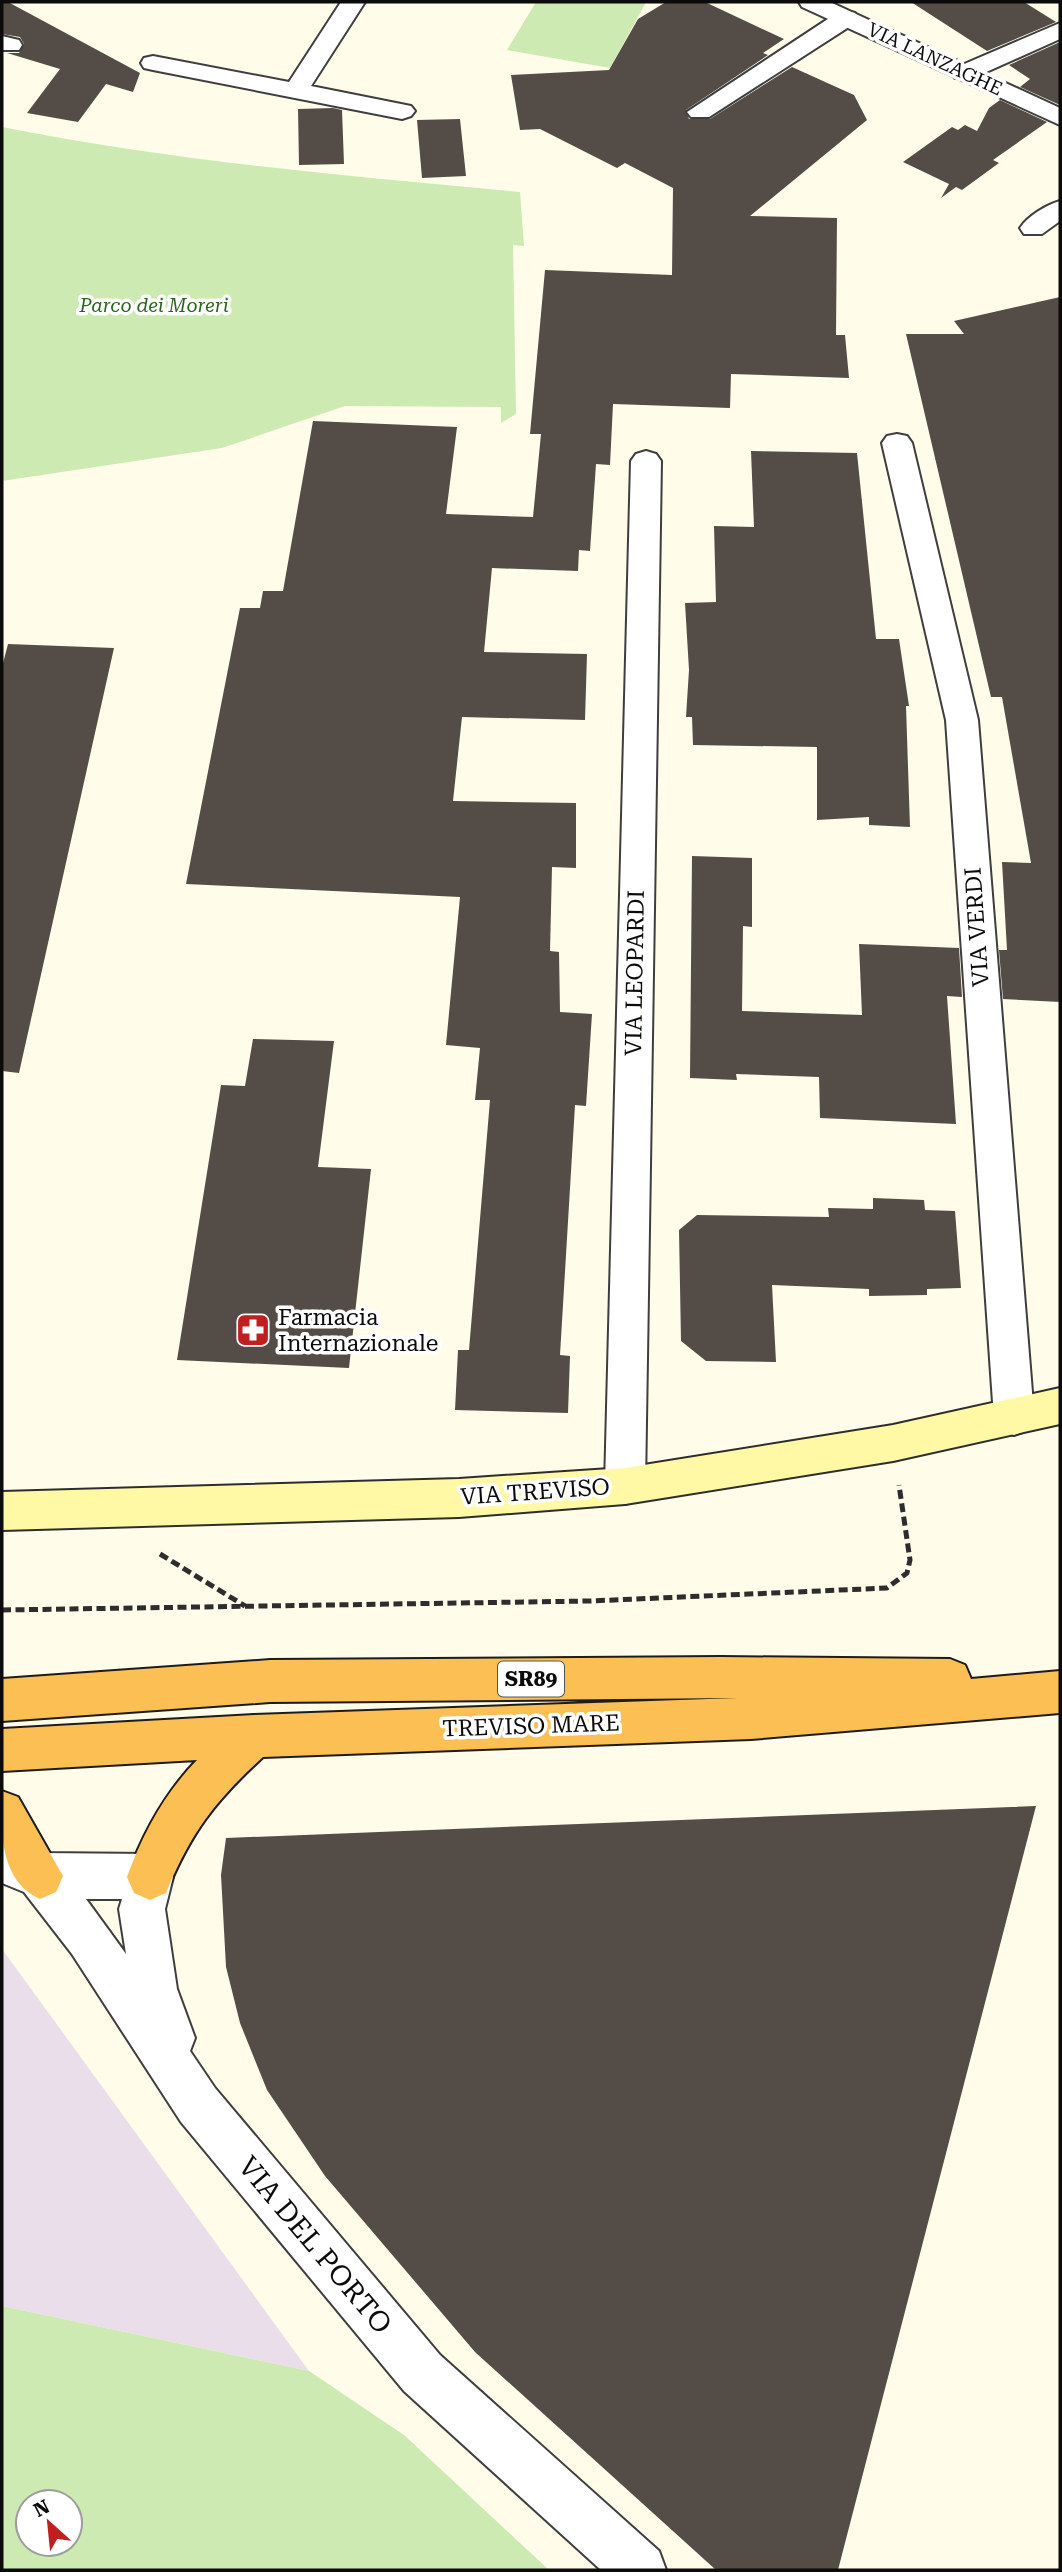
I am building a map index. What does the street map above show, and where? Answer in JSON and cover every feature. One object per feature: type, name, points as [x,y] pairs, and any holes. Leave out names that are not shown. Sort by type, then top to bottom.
[{"type":"highway","name":"TREVISO MARE","points":[[2,1700],[270,1681],[721,1677],[1060,1680]]},
{"type":"highway","name":"TREVISO MARE","points":[[2,1750],[254,1736],[751,1718],[1060,1692]]},
{"type":"highway","points":[[150,1877],[159,1847],[181,1808],[254,1736]]},
{"type":"highway","points":[[2,1813],[21,1868]]},
{"type":"main road","name":"VIA TREVISO","points":[[2,1511],[459,1498],[625,1486],[893,1443],[1060,1406]]},
{"type":"street","points":[[296,90],[352,2]]},
{"type":"street","name":"VIA LANZAGHE","points":[[811,2],[1060,117]]},
{"type":"street","points":[[700,112],[846,18]]},
{"type":"street","points":[[964,73],[1060,30]]},
{"type":"street","points":[[153,63],[402,111]]},
{"type":"street","points":[[1033,229],[1060,209]]},
{"type":"street","name":"VIA VERDI","points":[[897,443],[962,720],[1014,1417]]},
{"type":"street","name":"VIA LEOPARDI","points":[[625,1486],[646,461]]},
{"type":"street","points":[[21,1868],[150,1877],[142,1909],[153,1989],[198,2105]]},
{"type":"street","name":"VIA DEL PORTO","points":[[21,1868],[88,1938],[198,2105],[422,2373],[640,2570]]},
{"type":"path","points":[[2,1610],[590,1601],[887,1588],[907,1573],[910,1560],[893,1443]]},
{"type":"path","points":[[157,1553],[246,1606]]},
{"type":"shaded area","points":[[2,1949],[309,2371],[2,2306]]},
{"type":"green space","points":[[536,2],[646,2],[610,68],[507,50]]},
{"type":"green space","name":"Parco dei Moreri","points":[[2,127],[195,158],[520,192],[524,246],[513,245],[516,414],[501,423],[501,407],[345,406],[222,448],[2,481]]},
{"type":"green space","points":[[2,2306],[309,2371],[404,2435],[549,2570],[2,2570]]},
{"type":"building","points":[[2,2],[8,2],[140,73],[133,92],[106,84],[78,122],[27,113],[60,69],[7,53],[19,53],[24,44],[20,37],[2,34]]},
{"type":"building","points":[[666,2],[705,2],[784,39],[763,53],[768,55],[686,110],[689,119],[710,119],[792,67],[854,95],[867,120],[750,216],[837,218],[836,335],[845,335],[849,378],[731,374],[730,408],[613,404],[610,465],[596,464],[590,551],[579,550],[578,571],[492,568],[484,652],[587,654],[585,720],[462,717],[453,801],[576,803],[576,868],[552,867],[550,951],[559,952],[560,1012],[592,1014],[586,1106],[575,1105],[560,1355],[570,1356],[568,1413],[455,1410],[458,1350],[469,1350],[490,1100],[475,1100],[480,1048],[446,1045],[460,897],[186,884],[240,608],[260,608],[263,591],[283,591],[313,421],[457,427],[446,514],[533,517],[541,434],[530,434],[545,270],[672,275],[673,188],[625,163],[617,168],[540,129],[520,130],[511,75],[609,70],[638,19]]},
{"type":"building","points":[[911,2],[1024,2],[1056,22],[987,51]]},
{"type":"building","points":[[1060,42],[1060,105],[1020,87],[1030,79],[1009,65]]},
{"type":"building","points":[[1000,100],[1047,122],[993,160],[999,163],[962,190],[956,187],[941,198],[949,184],[903,162],[952,127],[958,130],[965,125],[977,131],[989,108]]},
{"type":"building","points":[[298,109],[342,110],[344,164],[299,165]]},
{"type":"building","points":[[460,119],[466,176],[422,178],[417,120]]},
{"type":"building","points":[[1060,297],[1060,1002],[1003,999],[999,950],[1007,950],[1002,862],[1031,863],[1002,697],[991,697],[906,334],[964,334],[954,321]]},
{"type":"building","points":[[751,451],[857,453],[876,639],[899,639],[909,706],[906,706],[910,827],[869,825],[869,817],[817,820],[817,747],[693,745],[692,717],[686,717],[689,670],[685,603],[716,602],[714,526],[754,527]]},
{"type":"building","points":[[8,644],[114,648],[19,1073],[2,1071],[2,667]]},
{"type":"building","points":[[692,856],[752,858],[752,927],[743,926],[742,1011],[862,1015],[859,944],[959,948],[962,997],[947,996],[956,1124],[820,1118],[819,1077],[736,1074],[737,1080],[690,1078]]},
{"type":"building","points":[[253,1039],[334,1041],[318,1167],[371,1169],[349,1368],[177,1360],[221,1085],[245,1086]]},
{"type":"building","points":[[873,1198],[924,1200],[925,1210],[955,1211],[961,1288],[927,1289],[927,1295],[869,1296],[869,1289],[772,1285],[776,1362],[706,1361],[681,1341],[679,1230],[697,1215],[829,1217],[828,1208],[873,1209]]},
{"type":"building","points":[[1036,1806],[838,2570],[716,2570],[475,2352],[325,2176],[267,2090],[240,2023],[226,1967],[221,1875],[226,1838]]},
{"type":"place","name":"Farmacia Internazionale","points":[[253,1330]]}]
